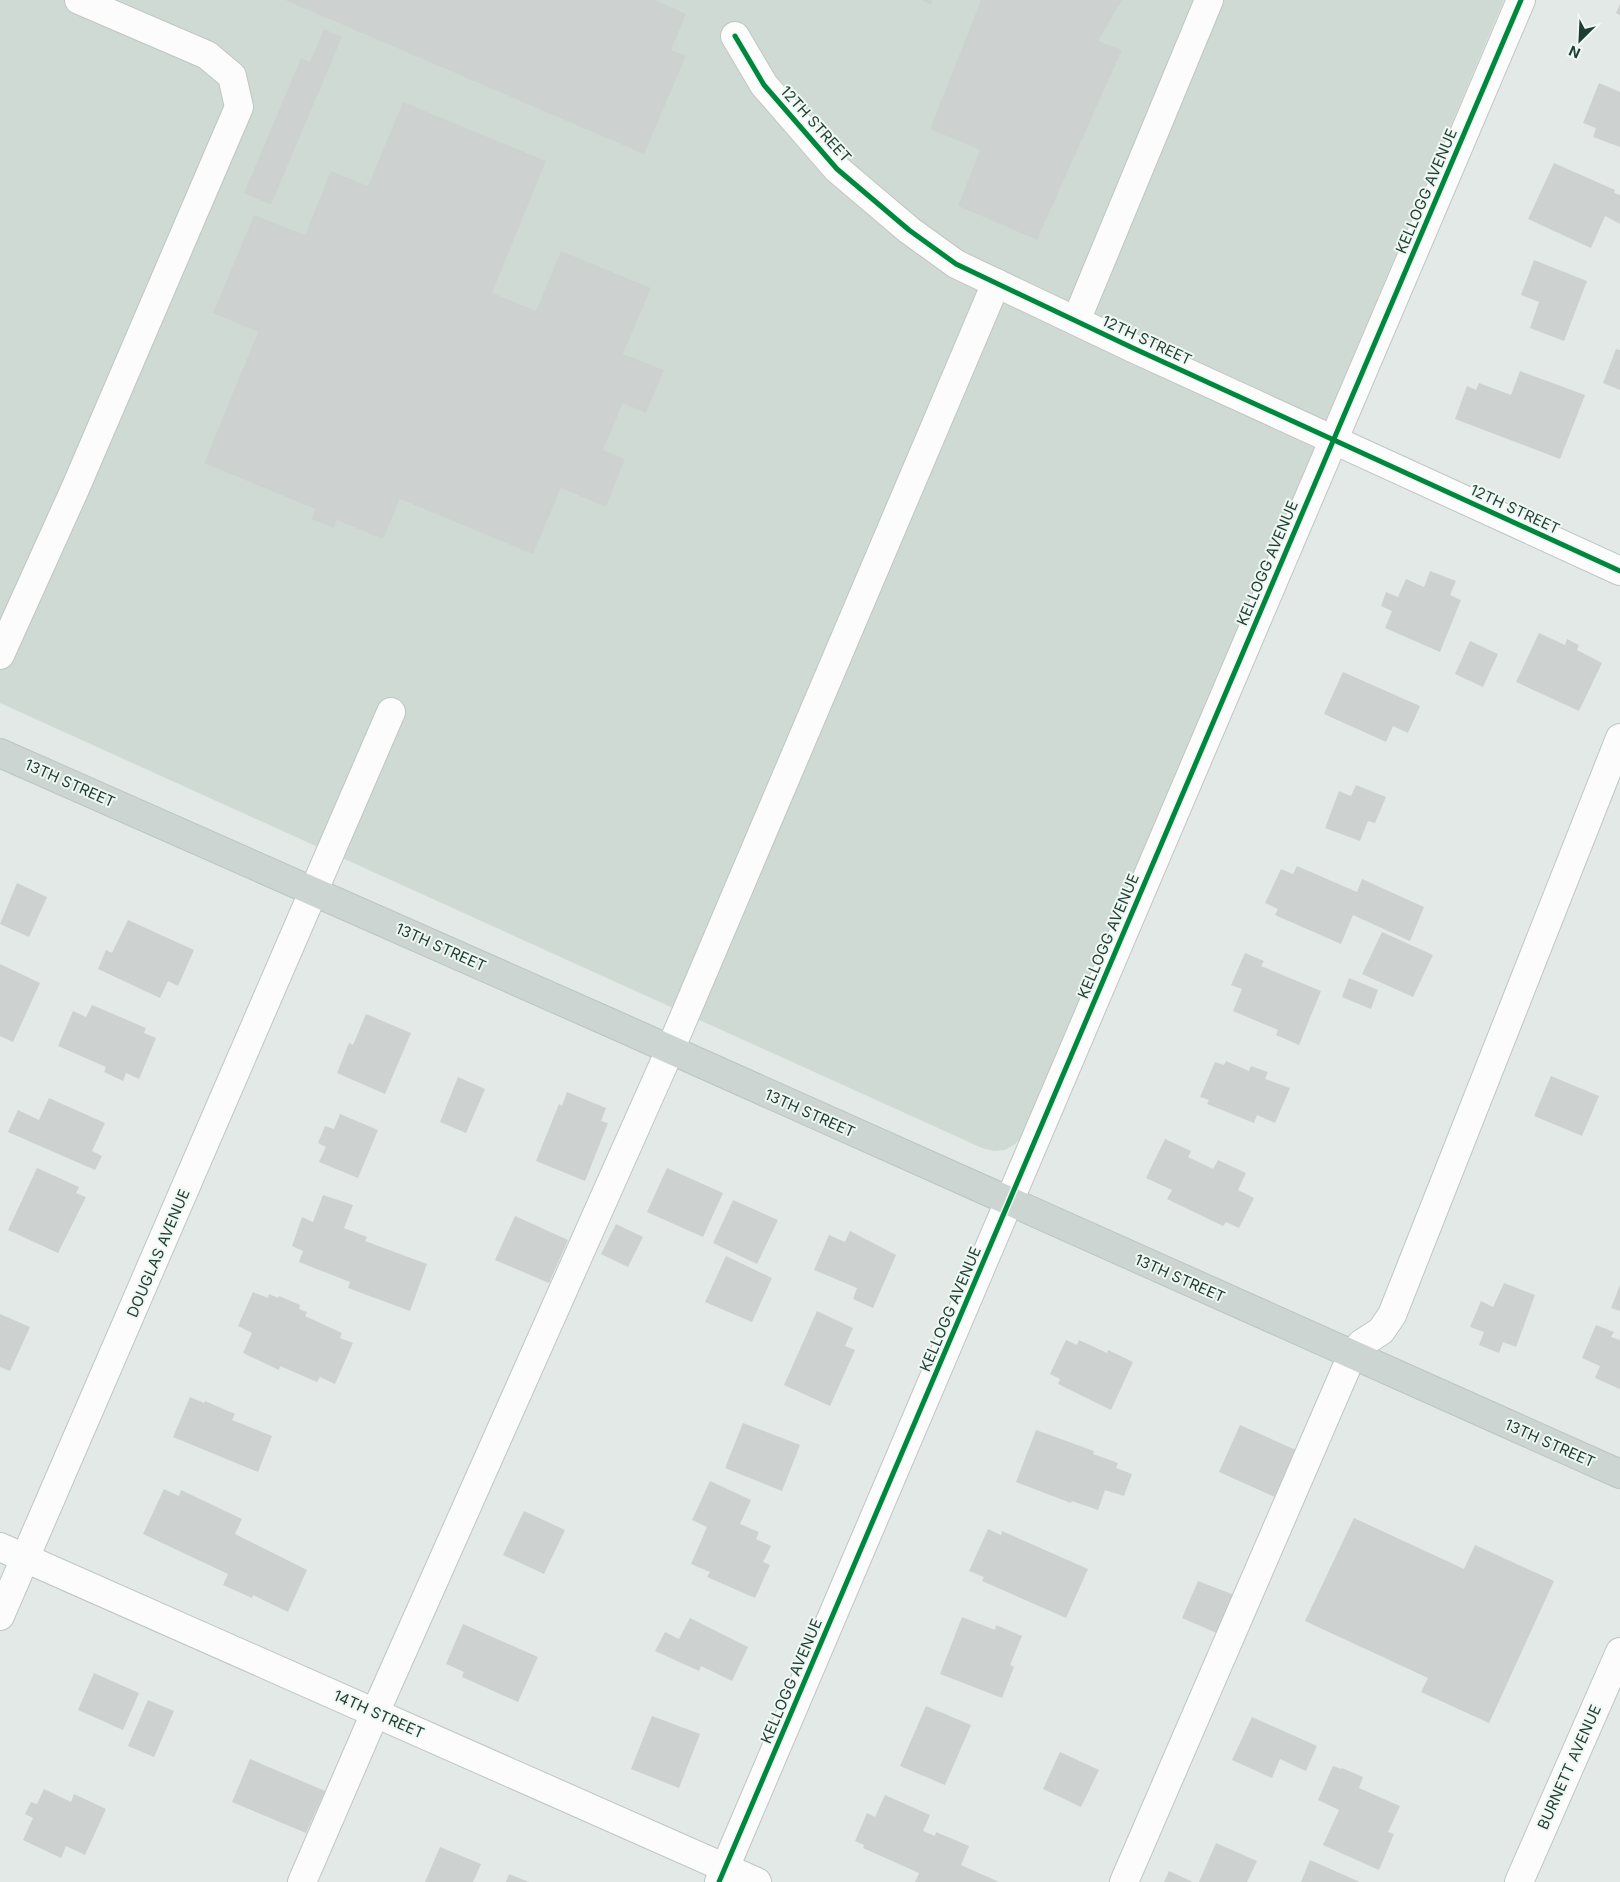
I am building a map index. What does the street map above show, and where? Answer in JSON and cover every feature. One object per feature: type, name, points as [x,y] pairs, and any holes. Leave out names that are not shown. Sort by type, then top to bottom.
[{"type":"main road","name":"13TH STREET","points":[[0,753],[315,890],[1620,1474]]},
{"type":"street","points":[[0,655],[76,489],[239,107],[232,76],[207,55],[79,0]]},
{"type":"street","points":[[1076,321],[1209,0]]},
{"type":"street","name":"KELLOGG AVENUE","points":[[723,1875],[1521,0]]},
{"type":"street","name":"12TH STREET","points":[[735,36],[764,85],[837,168],[909,230],[956,264],[1333,440],[1620,571]]},
{"type":"street","points":[[302,1882],[375,1713],[670,1050],[996,283]]},
{"type":"street","name":"DOUGLAS AVENUE","points":[[0,1616],[391,712]]},
{"type":"street","points":[[1124,1882],[1352,1355],[1361,1344],[1381,1331],[1392,1315],[1620,738]]},
{"type":"street","name":"14TH STREET","points":[[0,1547],[375,1713],[723,1875],[757,1882]]},
{"type":"street","name":"BURNETT AVENUE","points":[[1519,1882],[1620,1652]]},
{"type":"shaded area","points":[[0,0],[1504,0],[1023,1136],[1015,1144],[1005,1150],[994,1151],[982,1148],[0,703]]},
{"type":"building","points":[[285,0],[655,0],[686,14],[671,50],[686,56],[644,154]]},
{"type":"building","points":[[921,0],[933,0],[931,5]]},
{"type":"building","points":[[981,0],[1122,0],[1098,41],[1122,50],[1037,240],[958,206],[980,150],[930,129]]},
{"type":"building","points":[[1620,4],[1620,15],[1616,13]]},
{"type":"building","points":[[324,29],[342,37],[271,205],[244,193],[301,58],[310,62]]},
{"type":"building","points":[[1599,83],[1620,92],[1620,147],[1593,137],[1596,128],[1583,123]]},
{"type":"building","points":[[403,102],[546,161],[492,293],[536,311],[561,251],[651,288],[623,354],[664,370],[646,413],[623,403],[603,450],[625,459],[606,507],[561,488],[533,554],[400,499],[383,539],[337,520],[334,528],[312,519],[315,509],[204,463],[258,332],[213,313],[254,215],[305,235],[331,171],[368,186]]},
{"type":"building","points":[[1554,163],[1615,190],[1614,193],[1620,195],[1620,224],[1605,216],[1591,248],[1528,219]]},
{"type":"building","points":[[1534,260],[1587,281],[1564,341],[1530,328],[1539,302],[1521,295]]},
{"type":"building","points":[[1616,349],[1620,350],[1620,390],[1603,383]]},
{"type":"building","points":[[1520,371],[1585,395],[1560,459],[1455,419],[1467,386],[1476,390],[1479,383],[1511,395]]},
{"type":"building","points":[[1430,571],[1456,581],[1450,595],[1461,600],[1440,652],[1385,628],[1392,611],[1381,606],[1386,592],[1398,597],[1406,579],[1424,587]]},
{"type":"building","points":[[1539,633],[1565,645],[1567,639],[1579,645],[1577,650],[1602,663],[1579,711],[1516,682]]},
{"type":"building","points":[[1470,641],[1498,654],[1483,687],[1455,674]]},
{"type":"building","points":[[1343,672],[1420,706],[1408,733],[1393,726],[1386,742],[1324,714]]},
{"type":"building","points":[[1356,785],[1386,797],[1375,823],[1368,821],[1360,841],[1325,828],[1339,791],[1351,796]]},
{"type":"building","points":[[1297,866],[1357,892],[1362,879],[1424,907],[1410,941],[1353,915],[1341,944],[1275,915],[1278,909],[1265,903],[1281,869],[1293,874]]},
{"type":"building","points":[[17,883],[47,897],[29,937],[0,924]]},
{"type":"building","points":[[128,920],[194,950],[178,986],[168,981],[160,998],[98,969],[106,950],[112,953]]},
{"type":"building","points":[[1382,932],[1433,955],[1413,997],[1362,974]]},
{"type":"building","points":[[1245,953],[1264,961],[1261,966],[1321,991],[1299,1045],[1276,1035],[1278,1030],[1233,1011],[1242,989],[1231,985]]},
{"type":"building","points":[[0,964],[40,983],[13,1042],[0,1036]]},
{"type":"building","points":[[1349,978],[1378,990],[1371,1009],[1342,997]]},
{"type":"building","points":[[92,1005],[146,1028],[144,1033],[156,1038],[139,1079],[126,1073],[123,1081],[104,1072],[106,1067],[58,1046],[73,1011],[86,1017]]},
{"type":"building","points":[[366,1014],[411,1033],[385,1094],[337,1073],[349,1043],[353,1045]]},
{"type":"building","points":[[1226,1061],[1249,1071],[1251,1066],[1268,1072],[1265,1079],[1290,1088],[1275,1123],[1257,1115],[1254,1123],[1207,1104],[1209,1100],[1200,1097],[1215,1062],[1224,1065]]},
{"type":"building","points":[[1551,1076],[1599,1096],[1582,1136],[1534,1116]]},
{"type":"building","points":[[458,1077],[485,1089],[466,1133],[440,1122]]},
{"type":"building","points":[[567,1092],[606,1108],[601,1121],[608,1123],[585,1181],[536,1161],[559,1104],[562,1106]]},
{"type":"building","points":[[49,1098],[105,1123],[92,1151],[102,1156],[95,1170],[8,1132],[18,1110],[39,1120]]},
{"type":"building","points":[[340,1114],[378,1130],[358,1178],[319,1162],[326,1147],[318,1143],[325,1126],[334,1129]]},
{"type":"building","points":[[1165,1139],[1191,1151],[1188,1157],[1213,1169],[1218,1160],[1246,1173],[1238,1190],[1254,1198],[1239,1228],[1226,1222],[1223,1226],[1167,1199],[1172,1190],[1146,1178]]},
{"type":"building","points":[[37,1168],[79,1187],[76,1193],[86,1197],[58,1253],[8,1230]]},
{"type":"building","points":[[667,1168],[723,1193],[703,1237],[647,1212]]},
{"type":"building","points":[[323,1195],[353,1205],[344,1228],[367,1237],[365,1241],[427,1264],[410,1311],[348,1288],[350,1282],[299,1262],[303,1251],[292,1246],[302,1217],[313,1222]]},
{"type":"building","points":[[733,1200],[778,1220],[757,1264],[713,1243]]},
{"type":"building","points":[[515,1216],[568,1240],[549,1283],[495,1260]]},
{"type":"building","points":[[616,1224],[643,1237],[628,1267],[601,1254]]},
{"type":"building","points":[[850,1231],[896,1255],[873,1308],[853,1299],[857,1288],[814,1270],[829,1235],[845,1242]]},
{"type":"building","points":[[726,1256],[772,1278],[752,1322],[705,1302]]},
{"type":"building","points":[[1504,1283],[1535,1295],[1516,1347],[1503,1342],[1499,1353],[1479,1345],[1484,1332],[1470,1327],[1481,1301],[1493,1307]]},
{"type":"building","points":[[1620,1285],[1620,1311],[1611,1308]]},
{"type":"building","points":[[253,1292],[268,1298],[269,1294],[278,1298],[279,1296],[300,1305],[299,1309],[307,1312],[305,1316],[342,1333],[340,1338],[353,1343],[335,1384],[320,1377],[317,1382],[280,1366],[279,1370],[243,1353],[252,1333],[238,1326]]},
{"type":"building","points":[[817,1311],[853,1328],[845,1346],[855,1350],[830,1406],[784,1385]]},
{"type":"building","points":[[0,1314],[30,1327],[10,1371],[0,1367]]},
{"type":"building","points":[[1596,1325],[1614,1332],[1611,1337],[1620,1340],[1620,1389],[1595,1378],[1600,1366],[1582,1358]]},
{"type":"building","points":[[1066,1340],[1077,1345],[1079,1340],[1107,1353],[1108,1350],[1133,1362],[1111,1410],[1058,1384],[1060,1379],[1050,1374]]},
{"type":"building","points":[[190,1397],[204,1403],[205,1401],[235,1414],[232,1420],[272,1436],[258,1472],[173,1437]]},
{"type":"building","points":[[743,1423],[800,1445],[782,1491],[725,1468]]},
{"type":"building","points":[[1240,1425],[1296,1450],[1275,1497],[1219,1472]]},
{"type":"building","points":[[1036,1430],[1094,1451],[1093,1454],[1118,1463],[1116,1468],[1132,1474],[1124,1496],[1105,1490],[1098,1510],[1072,1501],[1071,1503],[1016,1482]]},
{"type":"building","points":[[710,1481],[751,1500],[740,1524],[759,1532],[756,1539],[771,1546],[763,1562],[770,1565],[755,1598],[707,1577],[710,1572],[691,1564],[707,1527],[692,1520]]},
{"type":"building","points":[[164,1489],[179,1496],[181,1490],[242,1519],[235,1534],[307,1570],[288,1612],[253,1595],[252,1598],[223,1585],[228,1574],[143,1534]]},
{"type":"building","points":[[524,1511],[565,1530],[544,1574],[503,1555]]},
{"type":"building","points":[[1354,1518],[1464,1569],[1475,1545],[1554,1581],[1489,1723],[1421,1692],[1428,1678],[1305,1621]]},
{"type":"building","points":[[988,1529],[1001,1535],[1002,1531],[1088,1569],[1066,1618],[982,1581],[984,1577],[969,1571]]},
{"type":"building","points":[[1198,1581],[1242,1598],[1226,1637],[1182,1618]]},
{"type":"building","points":[[962,1617],[995,1630],[996,1625],[1022,1636],[1010,1665],[1014,1667],[1002,1698],[940,1674]]},
{"type":"building","points":[[690,1618],[748,1647],[732,1681],[701,1666],[699,1671],[655,1651],[665,1632],[679,1639]]},
{"type":"building","points":[[463,1624],[538,1657],[518,1702],[462,1677],[464,1672],[446,1664]]},
{"type":"building","points":[[94,1673],[139,1693],[123,1730],[78,1710]]},
{"type":"building","points":[[148,1700],[174,1711],[154,1757],[128,1746]]},
{"type":"building","points":[[926,1706],[971,1725],[945,1785],[900,1766]]},
{"type":"building","points":[[652,1716],[700,1734],[679,1788],[631,1769]]},
{"type":"building","points":[[1252,1717],[1317,1746],[1306,1771],[1280,1759],[1272,1778],[1232,1760]]},
{"type":"building","points":[[1060,1752],[1099,1770],[1081,1807],[1043,1789]]},
{"type":"building","points":[[250,1759],[325,1791],[306,1833],[232,1802]]},
{"type":"building","points":[[1333,1766],[1363,1777],[1359,1788],[1400,1806],[1388,1832],[1394,1834],[1379,1870],[1323,1845],[1339,1810],[1318,1800]]},
{"type":"building","points":[[44,1789],[71,1802],[74,1794],[106,1809],[85,1855],[66,1846],[61,1858],[23,1840],[33,1818],[25,1814],[31,1802],[37,1804]]},
{"type":"building","points":[[885,1795],[930,1815],[923,1831],[935,1836],[936,1832],[969,1846],[961,1865],[999,1882],[915,1882],[919,1873],[863,1848],[864,1845],[855,1841],[867,1813],[875,1817]]},
{"type":"building","points":[[1216,1843],[1257,1861],[1247,1882],[1199,1882]]},
{"type":"building","points":[[440,1847],[481,1864],[473,1882],[425,1882]]},
{"type":"building","points":[[1310,1860],[1360,1882],[1301,1882]]},
{"type":"building","points":[[1169,1871],[1193,1882],[1164,1882]]},
{"type":"building","points":[[509,1874],[529,1882],[506,1882]]},
{"type":"cycle path","points":[[719,1882],[1521,0]]},
{"type":"cycle path","points":[[735,36],[764,85],[837,169],[909,230],[956,264],[1135,349],[1620,571]]}]
